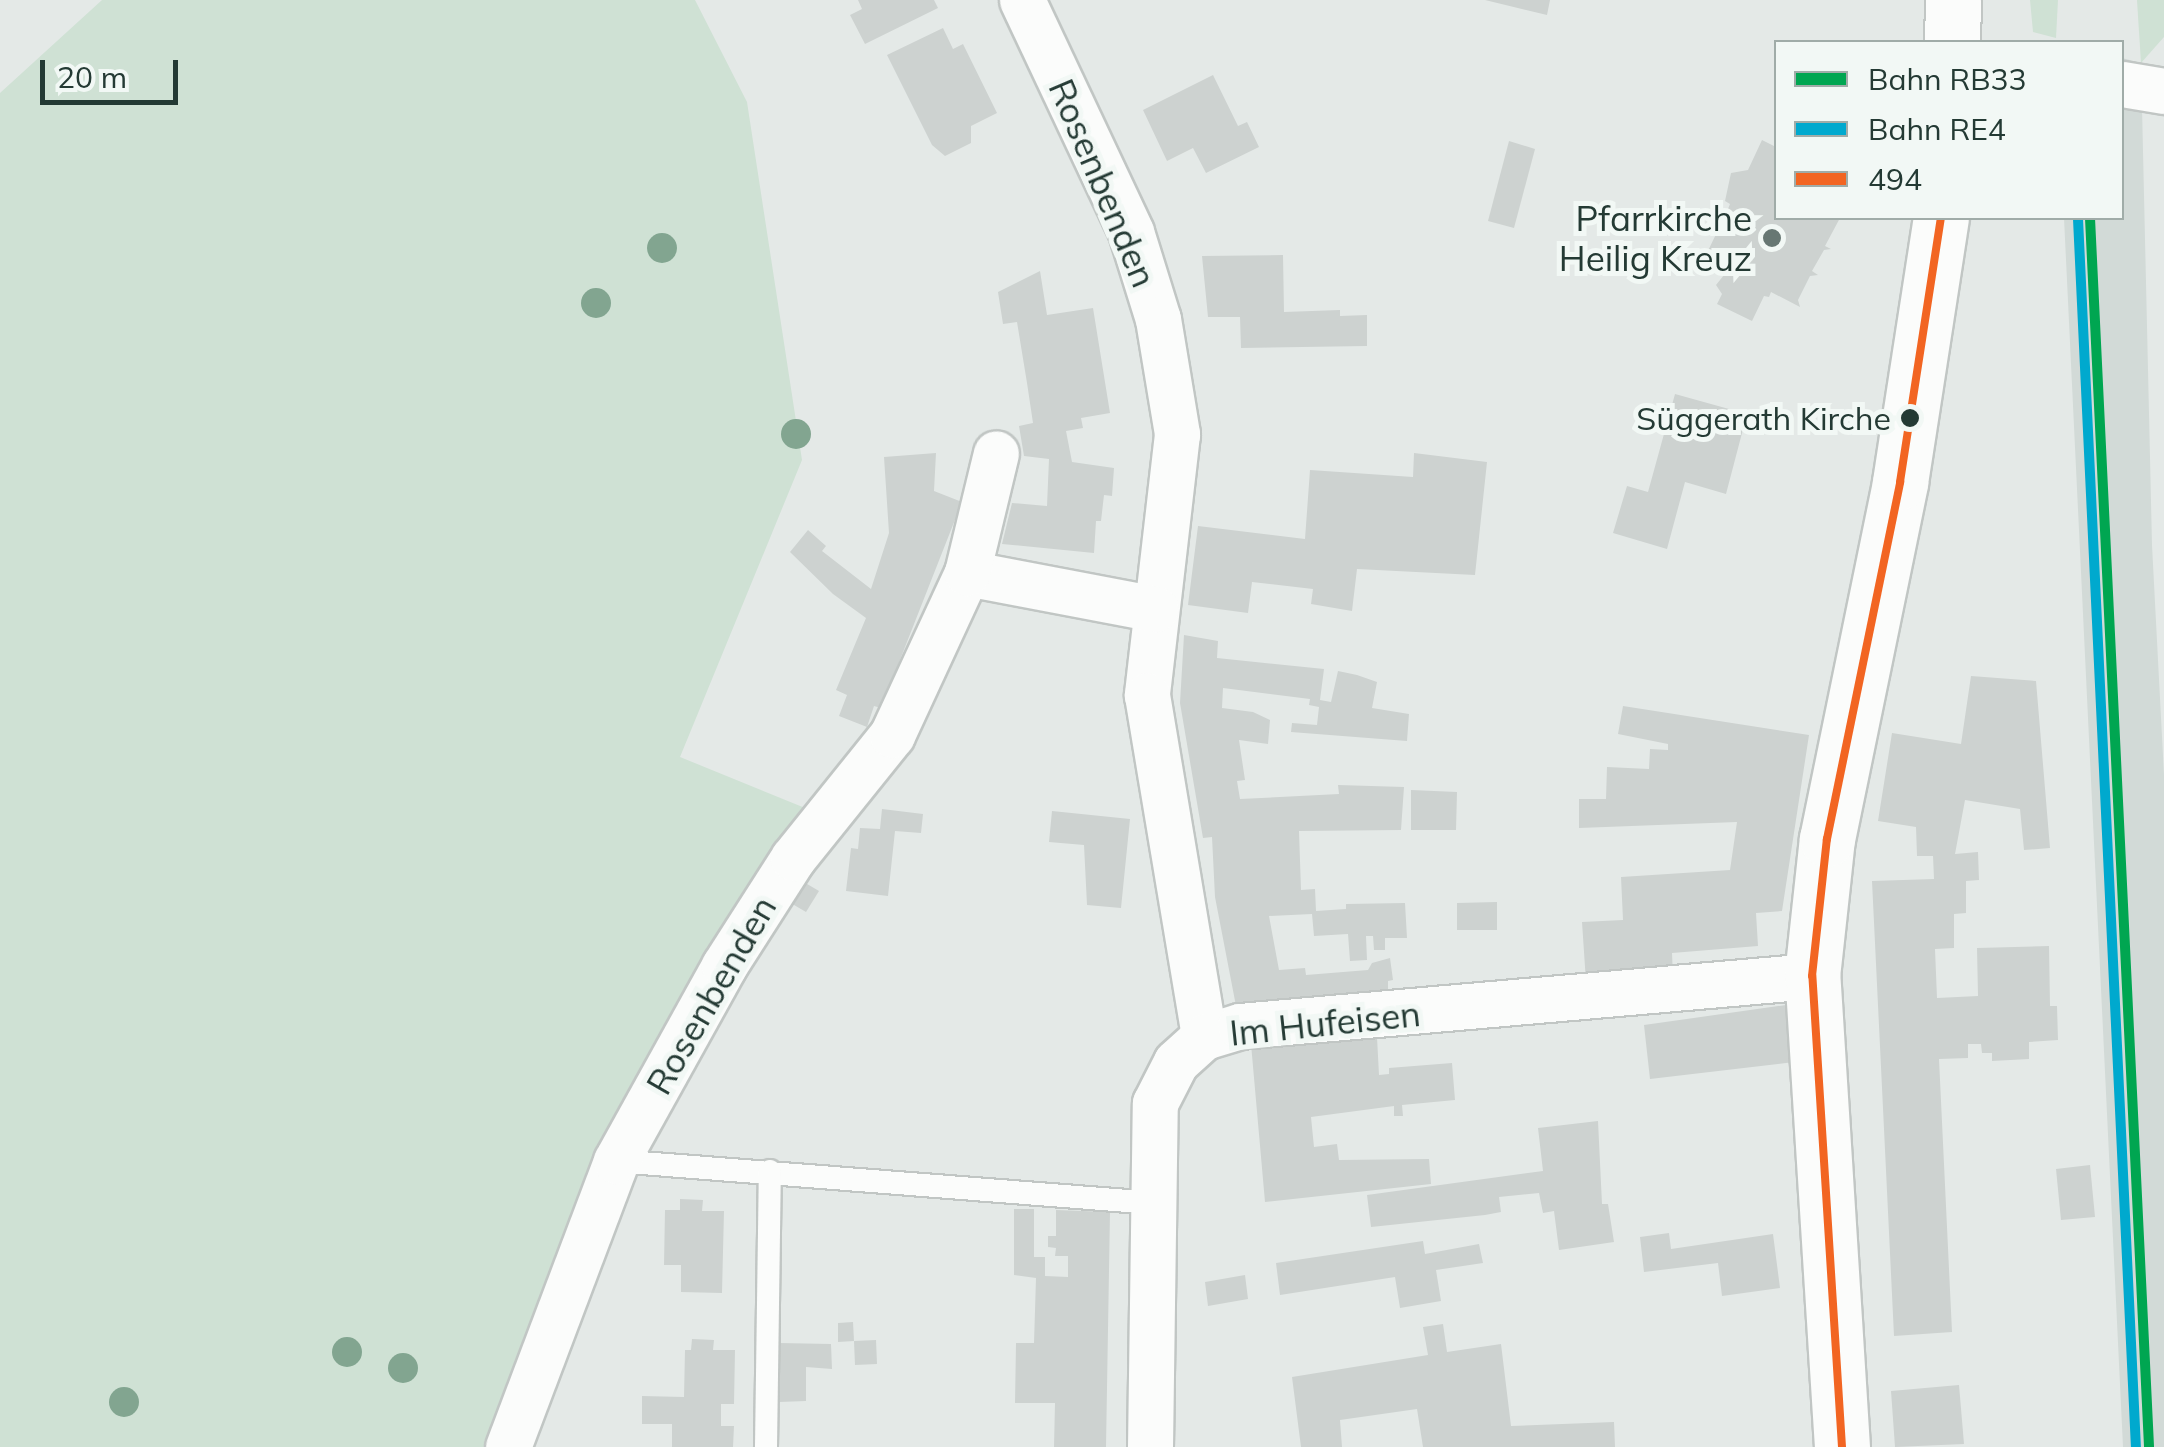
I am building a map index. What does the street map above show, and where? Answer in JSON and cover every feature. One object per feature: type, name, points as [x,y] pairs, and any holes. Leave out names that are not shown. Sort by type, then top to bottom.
[{"type":"main road","points":[[1952,40],[1953,0]]},
{"type":"main road","points":[[1842,1447],[1812,976],[1827,839],[1900,482],[1941,220]]},
{"type":"street","name":"Rosenbenden","points":[[1022,0],[1123,214],[1158,319],[1176,434],[1147,695],[1204,1037]]},
{"type":"street","points":[[2124,84],[2164,91]]},
{"type":"street","name":"Rosenbenden","points":[[508,1447],[616,1161],[744,935],[793,858],[892,735],[968,572],[996,452]]},
{"type":"street","points":[[968,572],[1156,609]]},
{"type":"street","name":"Im Hufeisen","points":[[1150,1447],[1155,1103],[1176,1062],[1204,1037],[1240,1026],[1812,976]]},
{"type":"lane","points":[[616,1161],[1153,1204]]},
{"type":"lane","points":[[766,1447],[770,1171]]},
{"type":"shaded area","points":[[2124,59],[2141,63],[2152,545],[2164,775],[2164,1447],[2123,1447],[2064,220],[2124,220]]},
{"type":"green space","points":[[102,0],[695,0],[747,102],[802,460],[680,757],[810,810],[489,1447],[0,1447],[0,93]]},
{"type":"green space","points":[[2030,0],[2058,0],[2056,38],[2033,32]]},
{"type":"green space","points":[[2137,0],[2164,0],[2164,37],[2141,63]]},
{"type":"building","points":[[858,0],[934,0],[938,8],[865,44],[850,15],[862,9]]},
{"type":"building","points":[[1485,0],[1550,0],[1547,15]]},
{"type":"building","points":[[943,28],[953,49],[963,44],[997,113],[971,126],[971,143],[945,156],[932,145],[887,55]]},
{"type":"building","points":[[1213,75],[1238,126],[1247,122],[1259,147],[1206,173],[1193,148],[1167,161],[1143,110]]},
{"type":"building","name":"Pfarrkirche Heilig Kreuz","points":[[1762,140],[1774,146],[1774,220],[1839,220],[1825,246],[1831,249],[1824,250],[1812,271],[1818,275],[1810,276],[1798,300],[1800,307],[1771,292],[1769,297],[1764,296],[1752,321],[1717,304],[1722,294],[1716,285],[1728,270],[1700,257],[1706,255],[1718,230],[1712,227],[1714,223],[1721,226],[1730,204],[1725,201],[1731,173],[1748,170]]},
{"type":"building","points":[[1509,141],[1535,149],[1514,228],[1488,221]]},
{"type":"building","points":[[1283,255],[1284,312],[1340,310],[1340,316],[1367,315],[1367,346],[1241,348],[1240,317],[1208,317],[1202,256]]},
{"type":"building","points":[[1040,271],[1047,315],[1093,308],[1110,413],[1081,418],[1083,428],[1066,431],[1072,462],[1114,468],[1112,496],[1104,495],[1101,521],[1096,521],[1094,553],[1002,544],[1012,503],[1047,506],[1049,459],[1024,456],[1019,426],[1033,423],[1027,383],[1017,322],[1003,324],[998,292]]},
{"type":"building","points":[[1675,394],[1747,414],[1726,494],[1685,482],[1667,549],[1613,533],[1627,486],[1648,492]]},
{"type":"building","points":[[936,453],[934,491],[962,502],[881,708],[874,706],[867,727],[839,716],[847,695],[836,690],[866,618],[833,594],[790,552],[808,530],[826,546],[822,551],[871,589],[889,533],[884,457]]},
{"type":"building","points":[[1414,453],[1487,462],[1475,575],[1357,569],[1352,611],[1311,604],[1313,589],[1252,582],[1248,613],[1188,605],[1198,526],[1305,539],[1310,470],[1413,477]]},
{"type":"building","points":[[1184,635],[1218,641],[1217,658],[1324,669],[1320,700],[1331,702],[1338,671],[1377,682],[1372,708],[1409,714],[1407,741],[1291,732],[1292,723],[1317,725],[1319,707],[1309,705],[1310,699],[1223,688],[1222,708],[1253,712],[1270,720],[1268,744],[1239,740],[1245,780],[1237,781],[1240,799],[1339,794],[1338,785],[1404,787],[1401,830],[1299,831],[1301,890],[1315,889],[1316,911],[1346,909],[1346,904],[1405,903],[1407,938],[1385,938],[1385,950],[1374,950],[1373,936],[1366,936],[1367,960],[1350,961],[1348,934],[1314,936],[1312,914],[1269,916],[1279,970],[1305,968],[1306,975],[1368,970],[1372,963],[1390,958],[1393,980],[1388,981],[1388,995],[1236,1006],[1215,897],[1212,837],[1203,838],[1180,703]]},
{"type":"building","points":[[1971,676],[2036,681],[2050,848],[2024,850],[2020,809],[1965,800],[1955,854],[1978,852],[1979,880],[1966,881],[1966,913],[1954,914],[1954,948],[1935,949],[1937,998],[1978,996],[1977,948],[2049,946],[2050,1006],[2057,1006],[2058,1040],[2029,1042],[2029,1059],[1992,1061],[1992,1053],[1982,1053],[1981,1044],[1968,1044],[1968,1058],[1939,1059],[1952,1332],[1894,1336],[1872,881],[1934,879],[1933,856],[1917,856],[1916,827],[1878,821],[1892,733],[1961,744]]},
{"type":"building","points":[[1623,706],[1809,735],[1782,911],[1756,913],[1758,946],[1672,953],[1673,976],[1586,982],[1582,922],[1623,920],[1621,877],[1730,870],[1737,822],[1579,828],[1579,799],[1606,799],[1607,767],[1649,769],[1650,749],[1668,750],[1668,744],[1618,734]]},
{"type":"building","points":[[1411,790],[1457,792],[1456,830],[1411,830]]},
{"type":"building","points":[[882,809],[923,814],[921,833],[895,831],[888,896],[846,891],[851,848],[858,849],[860,828],[880,829]]},
{"type":"building","points":[[1052,811],[1130,819],[1121,908],[1087,905],[1084,845],[1049,842]]},
{"type":"building","points":[[802,881],[819,891],[806,912],[789,902]]},
{"type":"building","points":[[1497,902],[1497,930],[1457,930],[1457,903]]},
{"type":"building","points":[[1786,1005],[1794,1062],[1650,1079],[1644,1025]]},
{"type":"building","points":[[1377,1037],[1379,1075],[1389,1074],[1389,1068],[1452,1063],[1455,1100],[1402,1105],[1403,1116],[1394,1116],[1394,1106],[1311,1117],[1314,1147],[1337,1144],[1339,1160],[1429,1159],[1431,1184],[1265,1202],[1251,1044]]},
{"type":"building","points":[[1598,1121],[1602,1204],[1608,1204],[1614,1242],[1559,1250],[1554,1211],[1543,1213],[1539,1193],[1499,1197],[1501,1212],[1371,1227],[1367,1195],[1543,1171],[1538,1128]]},
{"type":"building","points":[[2090,1165],[2095,1217],[2061,1220],[2056,1169]]},
{"type":"building","points":[[680,1199],[703,1200],[702,1211],[724,1211],[722,1293],[681,1292],[681,1265],[664,1265],[665,1210],[680,1210]]},
{"type":"building","points":[[1014,1209],[1034,1209],[1034,1257],[1045,1257],[1045,1276],[1068,1277],[1068,1256],[1055,1256],[1056,1248],[1048,1247],[1048,1236],[1056,1236],[1056,1210],[1110,1212],[1106,1447],[1054,1447],[1055,1403],[1015,1403],[1016,1343],[1034,1343],[1036,1278],[1014,1275]]},
{"type":"building","points":[[1669,1233],[1671,1249],[1773,1234],[1780,1288],[1722,1296],[1718,1263],[1644,1272],[1640,1237]]},
{"type":"building","points":[[1423,1241],[1425,1254],[1479,1244],[1483,1263],[1436,1270],[1441,1301],[1400,1308],[1395,1277],[1280,1295],[1276,1263]]},
{"type":"building","points":[[1245,1275],[1248,1299],[1208,1306],[1205,1282]]},
{"type":"building","points":[[853,1322],[854,1341],[838,1342],[838,1323]]},
{"type":"building","points":[[1443,1324],[1447,1352],[1501,1344],[1511,1426],[1614,1422],[1615,1447],[1423,1447],[1417,1409],[1340,1420],[1342,1447],[1301,1447],[1292,1377],[1428,1355],[1423,1327]]},
{"type":"building","points":[[692,1339],[714,1340],[713,1350],[735,1350],[734,1404],[721,1404],[721,1426],[734,1426],[733,1447],[672,1447],[672,1424],[642,1424],[642,1396],[684,1397],[685,1350],[691,1350]]},
{"type":"building","points":[[876,1340],[877,1364],[855,1365],[854,1341]]},
{"type":"building","points":[[779,1343],[831,1344],[832,1369],[806,1367],[806,1401],[779,1402]]},
{"type":"building","points":[[1959,1385],[1964,1444],[1895,1447],[1891,1391]]},
{"type":"rail line","name":"RE4","points":[[2078,220],[2136,1447]]},
{"type":"rail line","name":"RB33","points":[[2090,220],[2149,1447]]},
{"type":"transit line","name":"494","points":[[1842,1447],[1812,976],[1827,839],[1900,482],[1941,220]]},
{"type":"place","name":"Pfarrkirche Heilig Kreuz","points":[[1772,238]]},
{"type":"place","name":"Süggerath Kirche","points":[[1910,418]]}]
